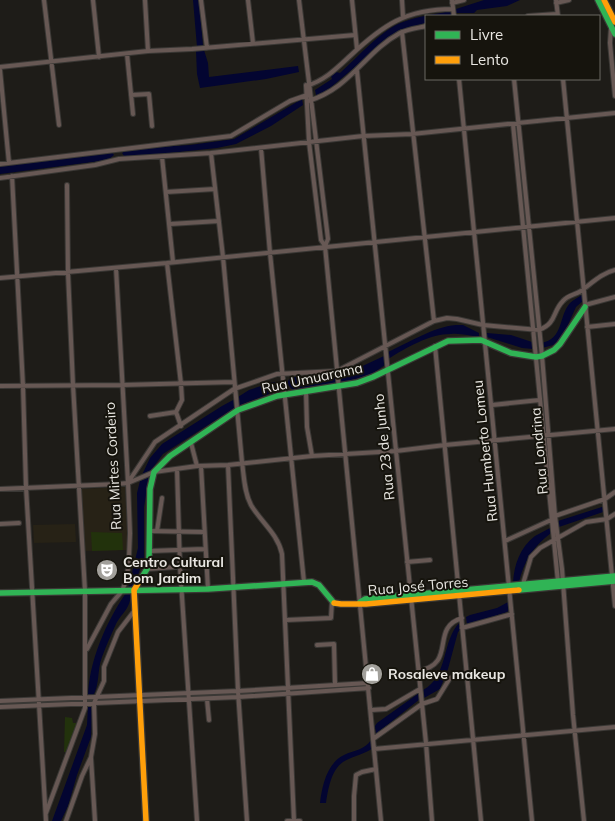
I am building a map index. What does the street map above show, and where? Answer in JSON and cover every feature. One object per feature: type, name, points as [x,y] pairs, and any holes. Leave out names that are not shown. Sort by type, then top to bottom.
[{"type":"street","points":[[44,0],[59,125]]},
{"type":"street","points":[[93,0],[98,57]]},
{"type":"street","points":[[145,0],[148,51]]},
{"type":"street","points":[[201,0],[207,48]]},
{"type":"street","points":[[248,0],[253,43]]},
{"type":"street","points":[[299,0],[308,94],[328,240],[325,246]]},
{"type":"street","points":[[352,0],[357,50]]},
{"type":"street","points":[[402,0],[404,16]]},
{"type":"street","points":[[454,15],[452,2],[464,0]]},
{"type":"street","points":[[558,15],[556,2],[569,0]]},
{"type":"street","points":[[598,0],[612,21],[610,43],[615,96]]},
{"type":"street","points":[[604,0],[615,34]]},
{"type":"street","points":[[308,86],[328,77],[378,32],[404,16],[434,10],[453,9]]},
{"type":"street","points":[[309,101],[332,92],[357,71],[366,60],[402,32],[425,26]]},
{"type":"street","points":[[402,32],[434,322]]},
{"type":"street","points":[[9,163],[0,69],[52,61],[148,51],[207,48],[355,35]]},
{"type":"street","points":[[127,54],[133,114]]},
{"type":"street","name":"Rua 23 de Junho","points":[[357,71],[426,743],[432,821]]},
{"type":"street","name":"Rua Humberto Lomeu","points":[[459,80],[532,821]]},
{"type":"street","name":"Rua Londrina","points":[[514,80],[519,123],[525,227]]},
{"type":"street","points":[[563,80],[597,431],[614,579],[615,606]]},
{"type":"street","points":[[131,95],[149,94],[152,126]]},
{"type":"street","points":[[0,164],[231,136],[290,101],[308,94]]},
{"type":"street","points":[[309,101],[309,142],[321,240],[325,246],[381,821]]},
{"type":"street","points":[[0,178],[95,165],[119,159],[211,153],[363,136],[412,134],[615,113]]},
{"type":"street","name":"Rua Londrina","points":[[512,124],[533,301],[539,330],[540,400],[556,516],[560,583],[584,821]]},
{"type":"street","points":[[262,148],[270,253],[304,582]]},
{"type":"street","points":[[119,149],[119,159]]},
{"type":"street","points":[[211,153],[246,492],[250,503],[281,547],[297,821],[287,821]]},
{"type":"street","points":[[162,157],[174,262]]},
{"type":"street","points":[[12,176],[23,386],[26,487],[46,821]]},
{"type":"street","points":[[45,816],[84,711],[85,591],[68,273],[67,185]]},
{"type":"street","points":[[166,192],[215,189]]},
{"type":"street","points":[[0,278],[68,273],[615,218]]},
{"type":"street","points":[[170,224],[219,221]]},
{"type":"street","points":[[167,263],[182,400],[176,412],[181,426]]},
{"type":"street","name":"Rua Mirtes Cordeiro","points":[[86,651],[122,590],[129,557],[128,483],[116,268]]},
{"type":"street","points":[[539,330],[551,323],[563,301],[606,273],[615,270]]},
{"type":"street","points":[[539,356],[554,350],[560,344],[585,306],[615,297]]},
{"type":"street","name":"Rua Londrina","points":[[533,301],[533,329],[539,356],[551,520],[560,583]]},
{"type":"street","name":"Rua Umuarama","points":[[128,483],[155,442],[234,389],[257,380],[282,373],[337,371],[434,322],[446,318],[483,325],[539,330]]},
{"type":"street","points":[[587,326],[615,324]]},
{"type":"street","name":"Rua Umuarama","points":[[154,472],[164,461],[238,410],[264,399],[338,387],[373,378],[387,369],[448,341],[481,340],[511,352],[539,356]]},
{"type":"street","points":[[435,346],[481,821]]},
{"type":"street","points":[[0,386],[234,382]]},
{"type":"street","points":[[306,392],[307,427],[312,456]]},
{"type":"street","points":[[492,405],[540,400]]},
{"type":"street","points":[[150,416],[176,412]]},
{"type":"street","points":[[0,489],[128,483],[154,472],[199,466],[396,451],[615,429]]},
{"type":"street","points":[[190,442],[199,466],[208,588]]},
{"type":"street","points":[[228,465],[238,697],[246,821]]},
{"type":"street","points":[[176,469],[180,567],[197,821]]},
{"type":"street","points":[[153,531],[150,489],[154,472]]},
{"type":"street","points":[[505,541],[556,516],[605,499],[615,492]]},
{"type":"street","points":[[146,821],[134,590],[147,569],[153,531],[162,498]]},
{"type":"street","points":[[523,584],[531,557],[540,548],[586,522],[607,519],[615,514]]},
{"type":"street","points":[[0,524],[19,523]]},
{"type":"street","points":[[153,531],[203,532]]},
{"type":"street","points":[[150,551],[204,549]]},
{"type":"street","points":[[407,562],[430,560]]},
{"type":"street","points":[[147,569],[205,565]]},
{"type":"street","name":"Rua José Torres","points":[[332,601],[338,604],[360,602],[366,604],[410,597],[614,579]]},
{"type":"street","points":[[0,593],[182,589],[304,582],[320,584],[332,601],[331,618],[286,620]]},
{"type":"street","name":"Rua José Torres","points":[[509,588],[523,584],[560,583]]},
{"type":"street","points":[[95,821],[91,758],[95,734],[94,703],[104,681],[104,667],[118,632],[135,610]]},
{"type":"street","points":[[462,628],[512,614]]},
{"type":"street","points":[[418,671],[432,667],[436,663],[440,657],[448,626],[454,620],[462,618]]},
{"type":"street","points":[[317,645],[334,644],[335,684]]},
{"type":"street","points":[[373,739],[422,704],[437,699],[450,678],[467,673]]},
{"type":"street","points":[[0,707],[84,704],[189,693],[368,683]]},
{"type":"street","points":[[0,701],[97,697],[189,699],[369,688]]},
{"type":"street","points":[[370,710],[386,709],[420,689]]},
{"type":"street","points":[[207,698],[209,720]]},
{"type":"street","points":[[374,749],[615,727]]},
{"type":"street","points":[[66,821],[91,758]]},
{"type":"street","points":[[354,821],[356,775],[376,769]]},
{"type":"shaded area","points":[[193,0],[199,0],[203,46],[197,47]]},
{"type":"shaded area","points":[[484,0],[520,0],[507,6],[477,10],[474,13],[456,13],[456,9]]},
{"type":"shaded area","points":[[452,11],[452,15],[427,15]]},
{"type":"shaded area","points":[[425,16],[425,23],[394,34],[329,89],[316,95],[315,90],[332,79],[331,76],[336,72],[340,73],[378,37],[395,26]]},
{"type":"shaded area","points":[[204,50],[208,63],[209,77],[298,66],[299,72],[266,79],[200,88],[196,51]]},
{"type":"shaded area","points":[[302,99],[303,105],[271,126],[236,144],[217,148],[131,157],[124,156],[122,153],[128,149],[190,145],[234,139]]},
{"type":"shaded area","points":[[112,152],[114,155],[108,160],[0,174],[0,166]]},
{"type":"shaded area","points":[[583,294],[584,300],[576,307],[557,344],[542,348],[541,343],[554,337],[570,303]]},
{"type":"shaded area","points":[[463,325],[479,333],[479,337],[462,334],[434,336],[410,346],[388,359],[388,352],[430,332]]},
{"type":"shaded area","points":[[487,333],[511,335],[532,342],[533,349],[522,348],[487,337]]},
{"type":"shaded area","points":[[384,356],[385,365],[372,374],[341,383],[339,377]]},
{"type":"shaded area","points":[[291,377],[336,378],[337,384],[293,390],[288,385]]},
{"type":"shaded area","points":[[273,382],[280,382],[281,386],[273,392],[239,406],[238,397],[249,390]]},
{"type":"shaded area","points":[[235,399],[236,407],[163,454],[149,473],[141,477],[150,458],[162,444]]},
{"type":"shaded area","points":[[149,477],[144,507],[144,558],[133,589],[128,589],[138,548],[137,493],[140,481]]},
{"type":"shaded area","points":[[125,487],[128,550],[84,551],[81,489]]},
{"type":"shaded area","points":[[605,506],[606,511],[559,527],[558,521]]},
{"type":"shaded area","points":[[75,524],[76,542],[34,543],[33,525]]},
{"type":"shaded area","points":[[550,528],[551,533],[534,549],[527,561],[519,582],[513,583],[516,563],[525,545],[535,536]]},
{"type":"shaded area","points":[[126,593],[131,593],[129,603],[116,624],[100,662],[98,682],[93,696],[88,696],[92,669],[100,642],[105,629]]},
{"type":"shaded area","points":[[510,601],[510,609],[507,612],[467,625],[466,617],[497,608]]},
{"type":"shaded area","points":[[460,622],[461,629],[458,632],[448,669],[440,689],[424,698],[423,690],[437,676],[450,639]]},
{"type":"shaded area","points":[[419,693],[420,699],[376,734],[375,726],[377,723]]},
{"type":"shaded area","points":[[88,706],[91,706],[92,710],[91,737],[68,806],[61,821],[52,821],[87,725]]},
{"type":"shaded area","points":[[371,740],[372,748],[370,750],[346,760],[339,766],[331,781],[326,803],[320,803],[324,782],[333,763],[344,755],[366,746]]},
{"type":"green space","points":[[91,532],[122,533],[123,550],[92,551]]},
{"type":"green space","points":[[65,717],[72,718],[73,723],[78,723],[67,752],[64,752]]},
{"type":"traffic: fast","points":[[598,0],[615,34]]},
{"type":"traffic: fast","points":[[139,582],[147,569],[149,561],[150,489],[154,472],[170,456],[238,410],[277,396],[357,383],[448,341],[481,340],[511,353],[536,357],[542,356],[554,350],[560,344],[585,307]]},
{"type":"traffic: fast","points":[[360,602],[365,599],[615,576]]},
{"type":"traffic: fast","points":[[519,590],[615,581]]},
{"type":"traffic: fast","points":[[0,593],[208,589],[312,582],[319,585],[334,603]]},
{"type":"traffic: slow","points":[[604,0],[615,22]]},
{"type":"traffic: slow","points":[[139,582],[134,590],[146,821]]},
{"type":"traffic: slow","points":[[334,603],[366,604],[519,590]]},
{"type":"place","name":"Centro Cultural Bom Jardim","points":[[107,570]]},
{"type":"place","name":"Rosaleve makeup","points":[[372,674]]}]
